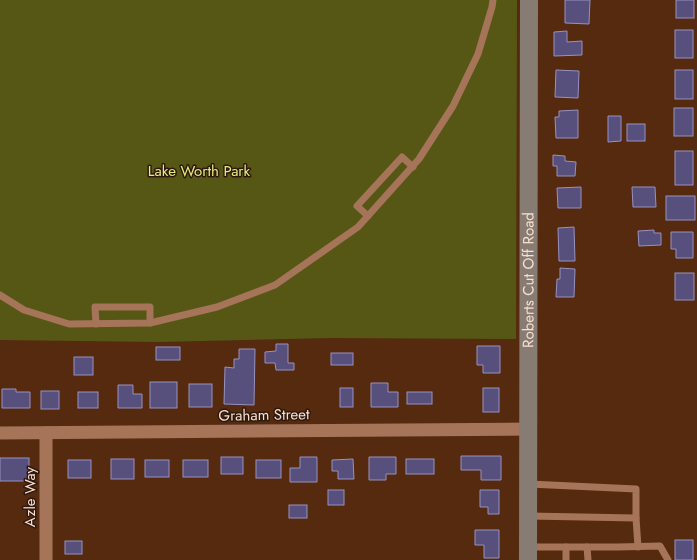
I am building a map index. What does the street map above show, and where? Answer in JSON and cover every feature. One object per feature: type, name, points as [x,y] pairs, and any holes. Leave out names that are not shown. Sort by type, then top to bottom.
[{"type":"street","name":"Roberts Cut Off Road","points":[[528,553],[529,0]]},
{"type":"street","name":"Graham Street","points":[[0,433],[529,429]]},
{"type":"street","name":"Azle Way","points":[[46,433],[46,560]]},
{"type":"lane","points":[[0,295],[24,310],[68,324],[96,324],[150,322],[217,307],[275,285],[358,227],[419,160],[453,106],[478,54],[493,0]]},
{"type":"lane","points":[[368,216],[357,206],[402,157],[413,167]]},
{"type":"lane","points":[[96,324],[95,307],[150,307],[150,322]]},
{"type":"lane","points":[[528,484],[636,489],[638,547]]},
{"type":"lane","points":[[528,516],[636,518]]},
{"type":"lane","points":[[528,553],[566,547],[660,546],[668,560]]},
{"type":"lane","points":[[566,547],[566,560]]},
{"type":"lane","points":[[587,547],[588,560]]},
{"type":"green space","name":"Lake Worth Park","points":[[0,0],[517,0],[516,339],[330,338],[158,342],[0,340]]},
{"type":"building","points":[[565,0],[590,0],[589,24],[565,23]]},
{"type":"building","points":[[676,0],[694,0],[694,18],[676,18]]},
{"type":"building","points":[[675,30],[693,30],[693,58],[675,58]]},
{"type":"building","points":[[567,31],[567,42],[582,41],[582,55],[554,56],[554,32]]},
{"type":"building","points":[[556,70],[579,71],[578,98],[555,97]]},
{"type":"building","points":[[675,70],[693,70],[693,99],[675,99]]},
{"type":"building","points":[[674,108],[693,108],[693,136],[674,136]]},
{"type":"building","points":[[578,110],[578,138],[556,138],[555,117],[559,117],[559,111]]},
{"type":"building","points":[[608,116],[621,116],[621,141],[608,142]]},
{"type":"building","points":[[627,124],[645,124],[645,141],[627,141]]},
{"type":"building","points":[[675,151],[693,151],[693,185],[675,185]]},
{"type":"building","points":[[553,155],[565,156],[565,161],[576,162],[575,176],[557,176],[557,166],[553,166]]},
{"type":"building","points":[[581,187],[581,208],[558,208],[557,188]]},
{"type":"building","points":[[632,187],[655,187],[656,207],[633,207]]},
{"type":"building","points":[[666,196],[695,196],[695,220],[666,220]]},
{"type":"building","points":[[574,227],[575,261],[559,261],[558,228]]},
{"type":"building","points":[[654,230],[654,233],[661,233],[661,245],[639,246],[638,231]]},
{"type":"building","points":[[671,232],[693,232],[693,258],[676,258],[676,249],[671,249]]},
{"type":"building","points":[[560,268],[575,269],[574,297],[556,297],[557,279],[560,279]]},
{"type":"building","points":[[675,273],[694,273],[694,300],[675,300]]},
{"type":"building","points":[[276,344],[288,344],[288,363],[294,363],[294,370],[276,370],[275,363],[265,363],[265,352],[276,351]]},
{"type":"building","points":[[477,346],[500,346],[500,373],[483,373],[483,365],[477,365]]},
{"type":"building","points":[[156,347],[180,347],[180,360],[156,360]]},
{"type":"building","points":[[239,349],[255,349],[254,405],[224,404],[225,367],[234,368],[234,359],[239,359]]},
{"type":"building","points":[[331,353],[353,353],[353,365],[331,365]]},
{"type":"building","points":[[74,357],[93,357],[93,375],[74,375]]},
{"type":"building","points":[[150,382],[177,382],[177,408],[150,408]]},
{"type":"building","points":[[371,383],[388,383],[388,392],[398,392],[398,407],[371,407]]},
{"type":"building","points":[[189,384],[212,384],[212,407],[189,407]]},
{"type":"building","points":[[118,385],[133,385],[133,394],[142,394],[142,408],[118,408]]},
{"type":"building","points":[[340,388],[353,388],[353,407],[340,407]]},
{"type":"building","points":[[483,388],[499,388],[499,412],[483,412]]},
{"type":"building","points":[[2,389],[16,389],[16,392],[30,392],[30,408],[2,408]]},
{"type":"building","points":[[41,391],[59,391],[59,409],[41,409]]},
{"type":"building","points":[[78,392],[98,392],[98,408],[78,408]]},
{"type":"building","points":[[407,392],[432,392],[432,404],[407,404]]},
{"type":"building","points":[[461,456],[501,456],[501,480],[481,480],[481,470],[461,470]]},
{"type":"building","points":[[221,457],[243,457],[243,474],[221,474]]},
{"type":"building","points":[[300,457],[317,457],[317,482],[290,482],[290,468],[300,468]]},
{"type":"building","points":[[369,457],[396,457],[396,474],[386,474],[386,480],[369,480]]},
{"type":"building","points":[[0,458],[29,458],[29,481],[0,481]]},
{"type":"building","points":[[111,459],[134,459],[134,479],[111,479]]},
{"type":"building","points":[[353,459],[354,479],[338,479],[338,471],[332,471],[332,460]]},
{"type":"building","points":[[406,459],[434,459],[434,474],[406,474]]},
{"type":"building","points":[[68,460],[91,460],[91,478],[68,478]]},
{"type":"building","points":[[145,460],[169,460],[169,477],[145,477]]},
{"type":"building","points":[[183,460],[208,460],[208,477],[183,477]]},
{"type":"building","points":[[256,460],[281,460],[281,478],[256,478]]},
{"type":"building","points":[[328,490],[344,490],[344,505],[328,505]]},
{"type":"building","points":[[480,490],[499,490],[499,514],[488,514],[488,507],[480,507]]},
{"type":"building","points":[[289,505],[307,505],[307,518],[289,518]]},
{"type":"building","points":[[475,530],[499,530],[499,558],[484,558],[484,545],[475,545]]},
{"type":"building","points":[[675,540],[693,540],[693,560],[675,560]]},
{"type":"building","points":[[65,541],[82,541],[82,554],[65,554]]}]
